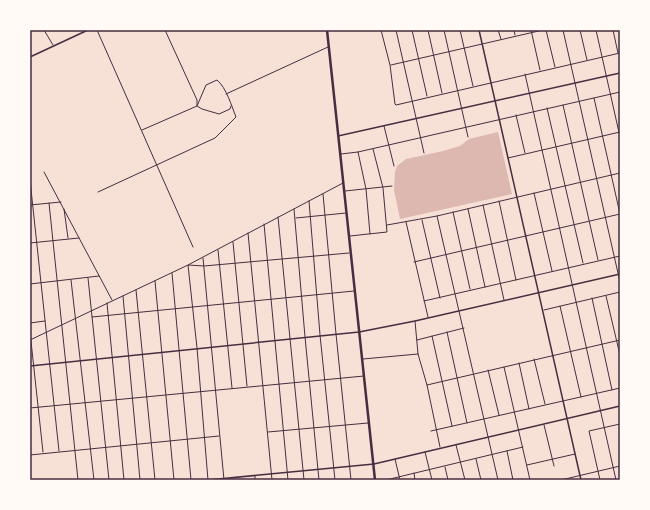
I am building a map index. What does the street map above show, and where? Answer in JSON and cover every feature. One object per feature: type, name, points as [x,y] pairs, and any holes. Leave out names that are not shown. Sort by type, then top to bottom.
[{"type":"highway","points":[[327,30],[375,480]]},
{"type":"street","points":[[44,30],[54,46]]},
{"type":"street","points":[[30,57],[88,30]]},
{"type":"street","points":[[96,30],[194,247]]},
{"type":"street","points":[[164,30],[196,100],[197,106],[219,114],[230,109],[231,106]]},
{"type":"street","points":[[381,30],[390,65],[396,105],[540,70],[555,68],[619,53],[613,30]]},
{"type":"street","points":[[396,30],[424,153]]},
{"type":"street","points":[[412,30],[428,97]]},
{"type":"street","points":[[428,30],[442,93]]},
{"type":"street","points":[[444,30],[468,137]]},
{"type":"street","points":[[460,30],[473,86]]},
{"type":"street","points":[[479,30],[581,480]]},
{"type":"street","points":[[498,30],[501,40]]},
{"type":"street","points":[[514,30],[515,36]]},
{"type":"street","points":[[531,30],[540,70]]},
{"type":"street","points":[[390,65],[543,30]]},
{"type":"street","points":[[546,30],[555,68]]},
{"type":"street","points":[[563,30],[620,282]]},
{"type":"street","points":[[580,30],[587,60]]},
{"type":"street","points":[[596,30],[620,137]]},
{"type":"street","points":[[226,94],[328,47]]},
{"type":"street","points":[[338,136],[620,73]]},
{"type":"street","points":[[524,74],[616,480]]},
{"type":"street","points":[[98,192],[215,138],[236,117],[220,82],[217,80],[206,84],[197,106],[142,130]]},
{"type":"street","points":[[340,154],[358,152],[620,92]]},
{"type":"street","points":[[414,262],[620,214],[594,97]]},
{"type":"street","points":[[563,104],[598,260]]},
{"type":"street","points":[[546,108],[583,264]]},
{"type":"street","points":[[516,115],[525,154]]},
{"type":"street","points":[[384,126],[394,166]]},
{"type":"street","points":[[507,158],[619,132]]},
{"type":"street","points":[[349,236],[387,232],[383,188],[373,148]]},
{"type":"street","points":[[358,152],[366,189],[370,234]]},
{"type":"street","points":[[44,172],[112,300]]},
{"type":"street","points":[[387,225],[437,216],[516,196],[620,173]]},
{"type":"street","points":[[30,180],[59,451]]},
{"type":"street","points":[[30,340],[188,265],[343,182]]},
{"type":"street","points":[[344,191],[392,186]]},
{"type":"street","points":[[534,192],[552,271]]},
{"type":"street","points":[[323,193],[351,480]]},
{"type":"street","points":[[309,201],[318,295],[320,335],[326,380],[335,480]]},
{"type":"street","points":[[499,201],[516,280]]},
{"type":"street","points":[[30,205],[61,202]]},
{"type":"street","points":[[49,203],[78,480]]},
{"type":"street","points":[[483,204],[504,300]]},
{"type":"street","points":[[294,208],[319,480]]},
{"type":"street","points":[[467,208],[485,287]]},
{"type":"street","points":[[64,209],[68,239]]},
{"type":"street","points":[[453,212],[470,290]]},
{"type":"street","points":[[295,218],[346,213]]},
{"type":"street","points":[[437,216],[498,480]]},
{"type":"street","points":[[278,217],[304,480]]},
{"type":"street","points":[[422,219],[440,298]]},
{"type":"street","points":[[406,222],[428,318]]},
{"type":"street","points":[[264,224],[288,480]]},
{"type":"street","points":[[248,232],[272,480]]},
{"type":"street","points":[[30,244],[80,238]]},
{"type":"street","points":[[233,241],[247,387]]},
{"type":"street","points":[[218,249],[232,388]]},
{"type":"street","points":[[188,265],[220,265],[350,253]]},
{"type":"street","points":[[424,302],[620,256]]},
{"type":"street","points":[[203,257],[224,479]]},
{"type":"street","points":[[188,265],[197,348],[208,480],[374,464],[620,406]]},
{"type":"street","points":[[172,273],[191,480]]},
{"type":"street","points":[[30,366],[359,332],[428,318],[619,274]]},
{"type":"street","points":[[30,284],[100,276]]},
{"type":"street","points":[[88,278],[109,480]]},
{"type":"street","points":[[72,280],[94,480]]},
{"type":"street","points":[[155,281],[174,480]]},
{"type":"street","points":[[136,290],[155,480]]},
{"type":"street","points":[[92,317],[354,291]]},
{"type":"street","points":[[543,310],[620,292]]},
{"type":"street","points":[[606,295],[620,355]]},
{"type":"street","points":[[123,296],[140,480]]},
{"type":"street","points":[[592,298],[612,390]]},
{"type":"street","points":[[107,303],[124,480]]},
{"type":"street","points":[[560,306],[581,397]]},
{"type":"street","points":[[30,323],[45,321]]},
{"type":"street","points":[[414,321],[418,354],[428,385],[438,430],[440,448]]},
{"type":"street","points":[[417,340],[464,328]]},
{"type":"street","points":[[30,332],[43,453]]},
{"type":"street","points":[[447,332],[468,424]]},
{"type":"street","points":[[432,336],[453,427]]},
{"type":"street","points":[[428,385],[620,340]]},
{"type":"street","points":[[362,359],[418,354]]},
{"type":"street","points":[[534,359],[545,405]]},
{"type":"street","points":[[519,363],[529,409]]},
{"type":"street","points":[[504,366],[530,480]]},
{"type":"street","points":[[488,370],[499,416]]},
{"type":"street","points":[[30,408],[183,392],[364,376]]},
{"type":"street","points":[[431,431],[468,424],[563,400],[620,388]]},
{"type":"street","points":[[267,432],[369,423]]},
{"type":"street","points":[[544,424],[554,466]]},
{"type":"street","points":[[600,480],[589,431],[620,424],[620,427]]},
{"type":"street","points":[[30,455],[220,436]]},
{"type":"street","points":[[456,445],[465,480]]},
{"type":"street","points":[[386,480],[492,454],[523,448]]},
{"type":"street","points":[[507,451],[513,480]]},
{"type":"street","points":[[425,452],[432,480]]},
{"type":"street","points":[[527,466],[575,454]]},
{"type":"street","points":[[476,458],[481,480]]},
{"type":"street","points":[[395,459],[400,480]]},
{"type":"street","points":[[445,466],[448,480]]},
{"type":"street","points":[[561,480],[620,466]]},
{"type":"street","points":[[414,473],[415,480]]},
{"type":"street","points":[[254,476],[255,480]]},
{"type":"shaded area","points":[[498,132],[512,194],[400,219],[394,190],[395,172],[397,166],[406,159],[443,151],[460,146],[469,139]]}]
